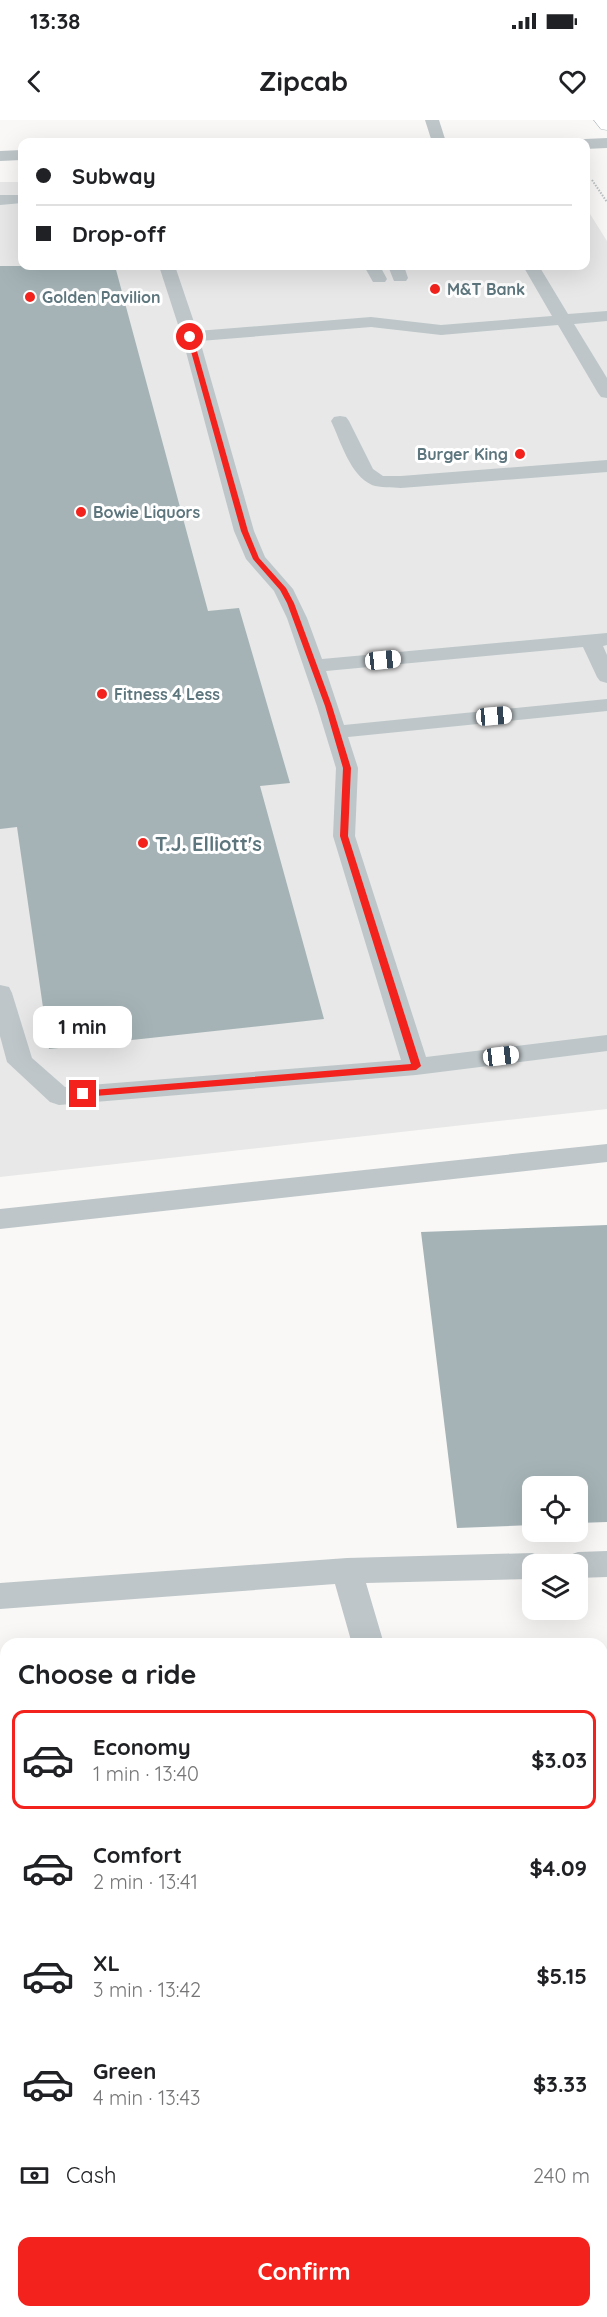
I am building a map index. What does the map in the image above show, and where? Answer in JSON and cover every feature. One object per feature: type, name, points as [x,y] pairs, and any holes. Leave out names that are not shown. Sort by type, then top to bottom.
[{"type":"main road","points":[[603,120],[607,125]]},
{"type":"street","points":[[590,144],[607,143]]},
{"type":"street","points":[[0,156],[18,155]]},
{"type":"lane","points":[[432,120],[438,138]]},
{"type":"lane","points":[[0,200],[18,199]]},
{"type":"lane","points":[[168,270],[190,337],[244,531],[256,559],[284,589],[297,618],[336,732],[347,768],[344,836],[416,1066]]},
{"type":"lane","points":[[533,270],[607,393]]},
{"type":"lane","points":[[397,305],[415,323]]},
{"type":"lane","points":[[190,337],[371,322],[415,323],[441,330],[607,316]]},
{"type":"lane","points":[[340,421],[365,472],[379,481],[401,482],[607,466]]},
{"type":"lane","points":[[314,666],[602,638],[607,676]]},
{"type":"lane","points":[[336,732],[607,705]]},
{"type":"lane","points":[[0,993],[20,1062],[59,1096],[416,1066],[607,1043]]},
{"type":"lane","points":[[0,1219],[607,1154]]},
{"type":"lane","points":[[588,1565],[607,1564]]},
{"type":"lane","points":[[0,1596],[347,1571],[522,1566]]},
{"type":"lane","points":[[347,1571],[366,1638]]},
{"type":"path","points":[[591,178],[607,202]]},
{"type":"shaded area","points":[[0,182],[18,182],[18,270],[590,270],[590,214],[607,241],[607,1109],[0,1177]]},
{"type":"building","points":[[0,266],[18,266],[18,270],[116,270],[208,611],[239,608],[290,783],[260,786],[324,1019],[49,1049],[17,827],[0,829]]},
{"type":"building","points":[[607,1225],[607,1522],[588,1523],[588,1476],[522,1476],[522,1525],[457,1528],[421,1232]]},
{"type":"place","name":"M&T Bank","points":[[435,289]]},
{"type":"place","name":"Golden Pavilion","points":[[30,297]]},
{"type":"place","name":"Burger King","points":[[520,454]]},
{"type":"place","name":"Bowie Liquors","points":[[81,512]]},
{"type":"place","name":"Fitness 4 Less","points":[[102,694]]},
{"type":"place","name":"T.J. Elliott's","points":[[143,843]]},
{"type":"route","points":[[83,1094],[416,1066],[344,836],[347,768],[328,706],[291,603],[284,589],[256,559],[244,531],[190,337]]}]
